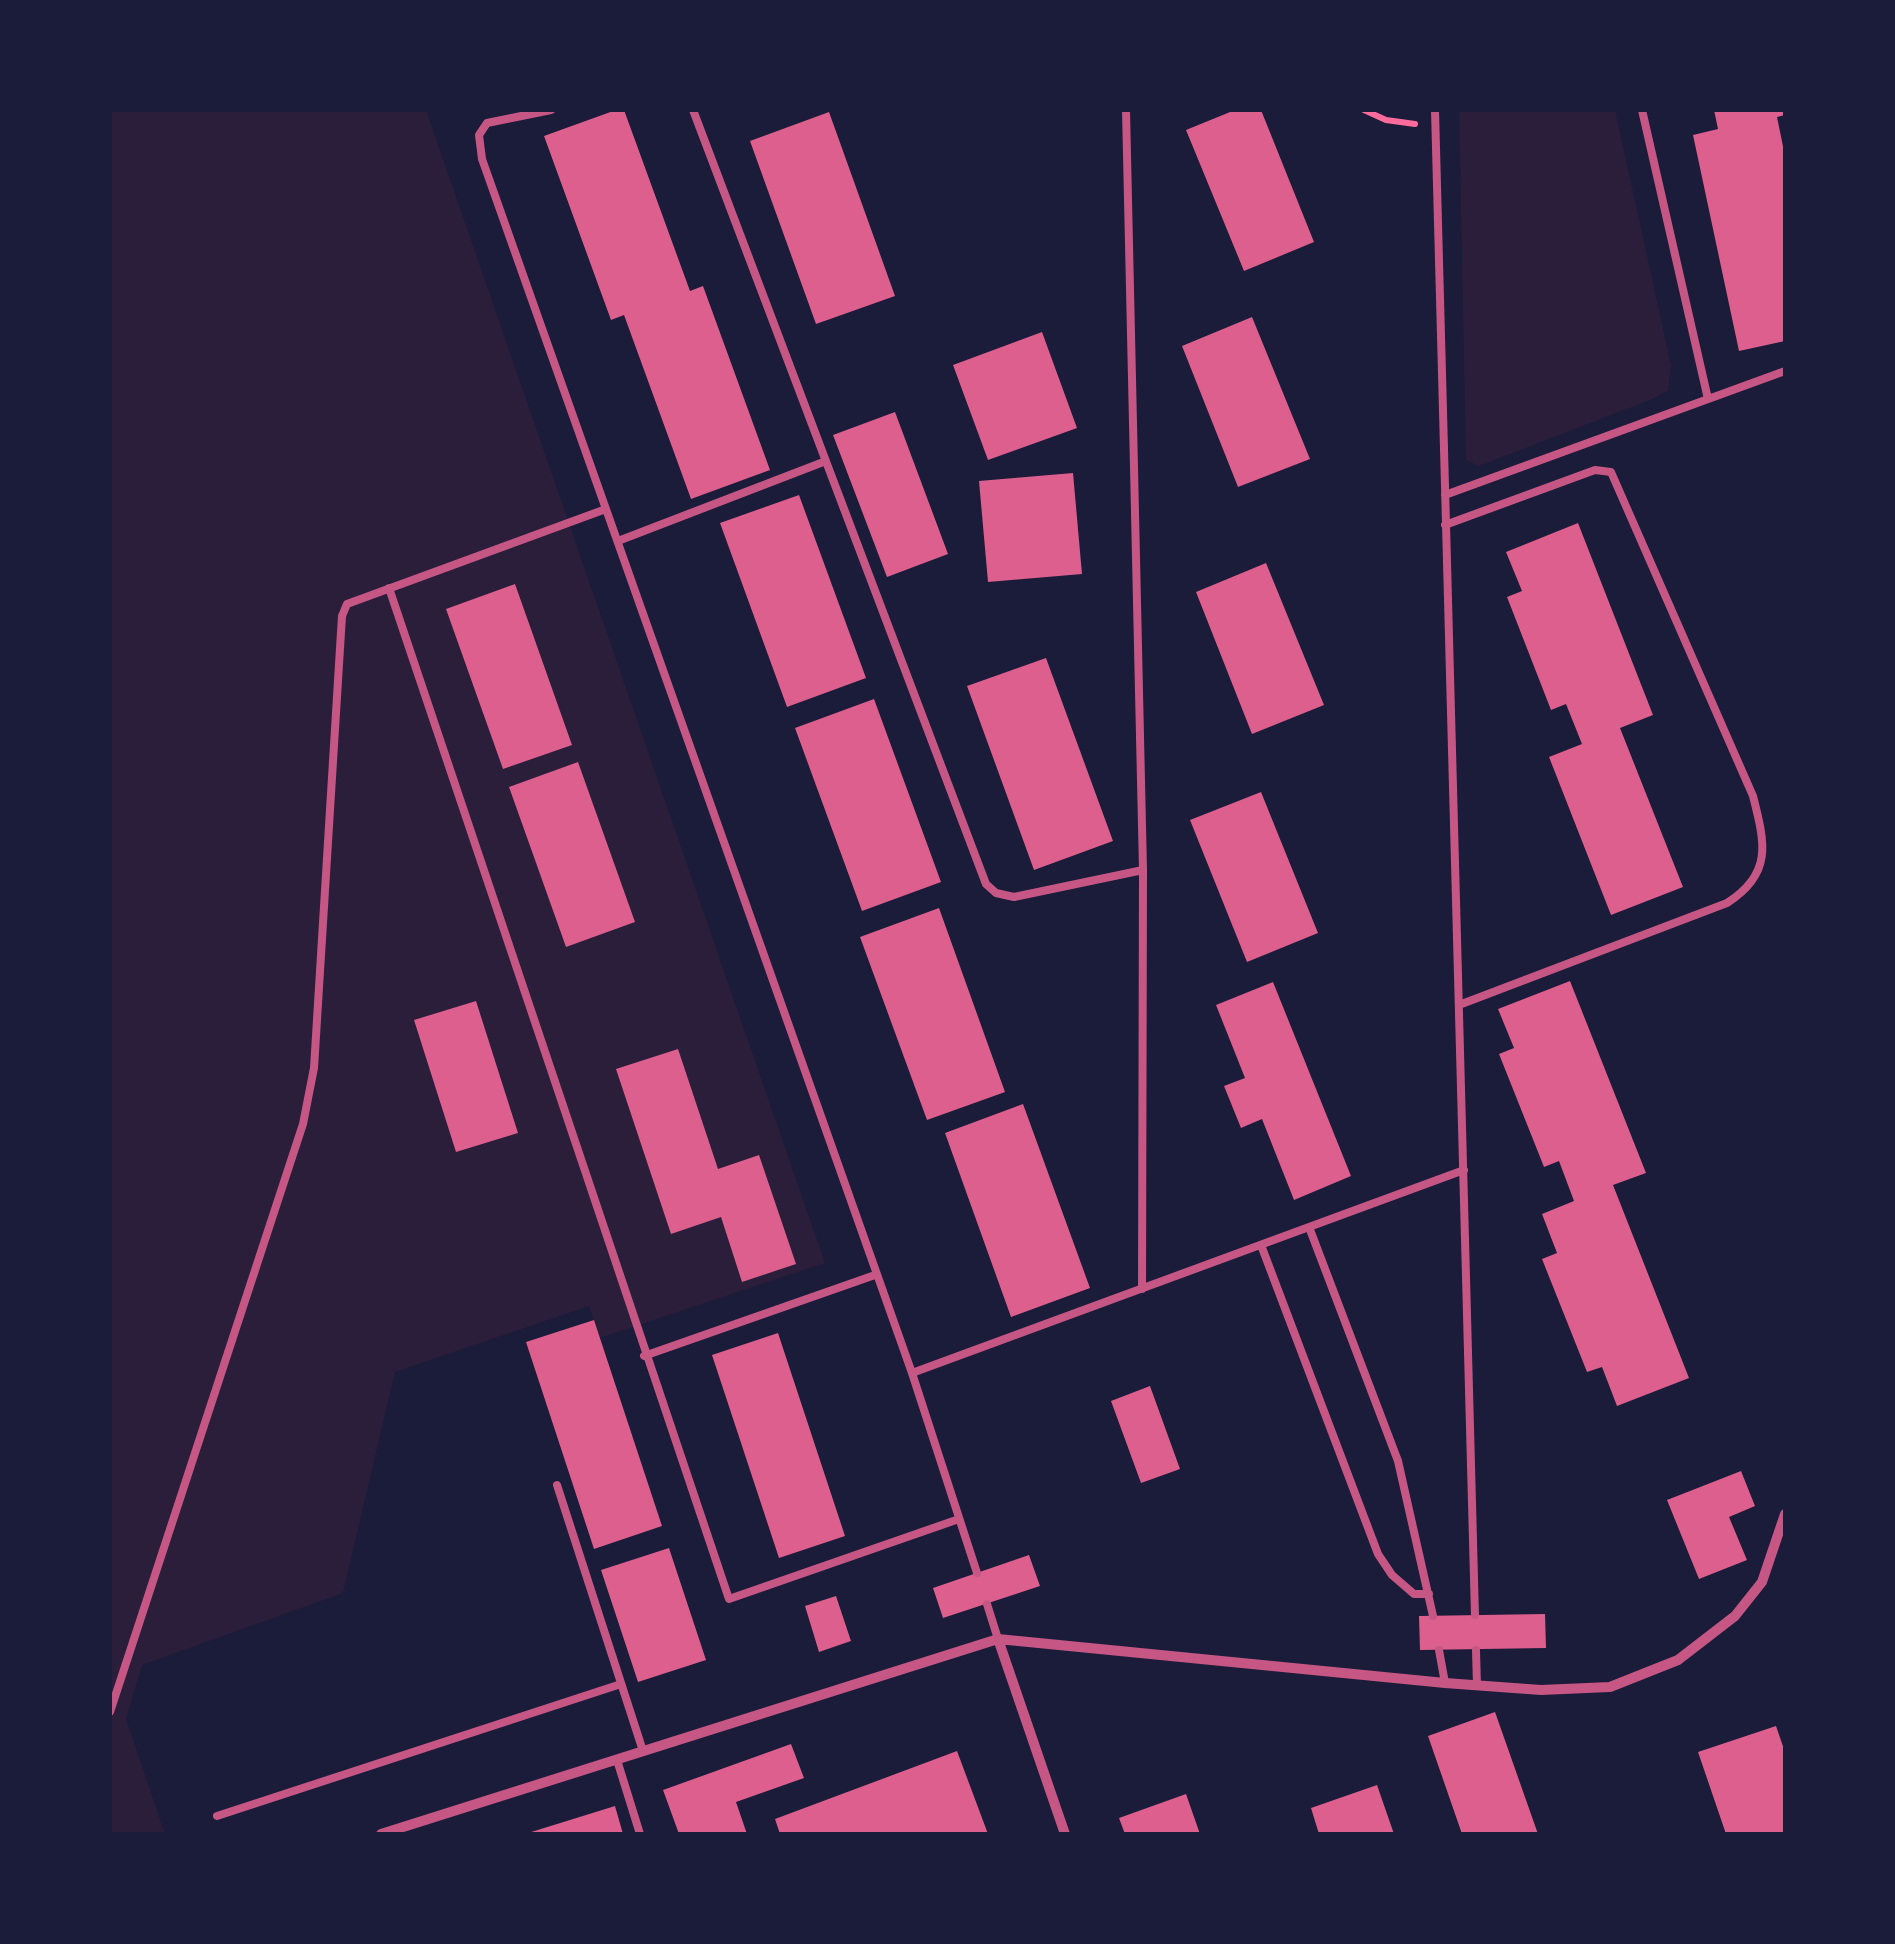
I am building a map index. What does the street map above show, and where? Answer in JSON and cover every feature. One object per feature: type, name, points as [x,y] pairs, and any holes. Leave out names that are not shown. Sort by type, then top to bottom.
[{"type":"street","points":[[381,1834],[998,1639],[1477,1686],[1595,1689],[1642,1677],[1678,1660],[1725,1626],[1755,1593],[1771,1561],[1785,1514]]},
{"type":"street","points":[[998,1639],[1065,1834]]},
{"type":"lane","points":[[550,110],[488,123],[479,135],[479,146],[912,1373],[977,1573]]},
{"type":"lane","points":[[694,110],[986,884],[996,893],[1014,897],[1143,870]]},
{"type":"lane","points":[[1126,110],[1143,870],[1142,1289]]},
{"type":"lane","points":[[1434,110],[1475,1615]]},
{"type":"lane","points":[[1642,110],[1708,399]]},
{"type":"lane","points":[[1445,494],[1785,371]]},
{"type":"lane","points":[[618,541],[826,461]]},
{"type":"lane","points":[[1446,524],[1596,470],[1610,472],[1753,796],[1763,851],[1759,873],[1748,890],[1728,903],[1459,1005]]},
{"type":"lane","points":[[110,1712],[304,1124],[314,1068],[342,616],[347,604],[606,509]]},
{"type":"lane","points":[[388,588],[728,1599],[959,1518]]},
{"type":"lane","points":[[912,1373],[1464,1170]]},
{"type":"lane","points":[[1309,1227],[1398,1461],[1433,1616]]},
{"type":"lane","points":[[1262,1245],[1378,1554],[1392,1575],[1414,1594],[1430,1594]]},
{"type":"lane","points":[[644,1356],[875,1275]]},
{"type":"lane","points":[[557,1486],[643,1752]]},
{"type":"lane","points":[[986,1604],[998,1639]]},
{"type":"lane","points":[[1439,1650],[1445,1683]]},
{"type":"lane","points":[[1476,1650],[1477,1686]]},
{"type":"lane","points":[[217,1816],[621,1684]]},
{"type":"lane","points":[[616,1760],[640,1834]]},
{"type":"path","points":[[1364,110],[1395,122],[1435,124]]},
{"type":"shaded area","points":[[110,110],[426,110],[825,1263],[600,1338],[589,1306],[395,1372],[343,1593],[142,1665],[126,1719],[165,1834],[110,1834]]},
{"type":"shaded area","points":[[1459,110],[1615,110],[1671,365],[1668,391],[1655,398],[1479,466],[1466,460]]},
{"type":"building","points":[[624,110],[690,291],[703,286],[770,470],[691,499],[624,315],[611,320],[544,136]]},
{"type":"building","points":[[1235,110],[1261,110],[1314,242],[1244,271],[1186,130]]},
{"type":"building","points":[[1714,110],[1785,110],[1785,115],[1777,117],[1785,156],[1785,341],[1739,351],[1693,135],[1718,129]]},
{"type":"building","points":[[829,112],[895,296],[816,324],[750,141]]},
{"type":"building","points":[[1252,317],[1310,459],[1238,487],[1182,346]]},
{"type":"building","points":[[1042,332],[1077,428],[988,460],[953,365]]},
{"type":"building","points":[[895,412],[948,554],[887,577],[833,435]]},
{"type":"building","points":[[1073,473],[1082,574],[988,582],[979,481]]},
{"type":"building","points":[[799,495],[866,678],[787,707],[720,523]]},
{"type":"building","points":[[1578,523],[1653,715],[1620,728],[1683,887],[1611,915],[1549,757],[1582,744],[1566,704],[1551,710],[1507,597],[1522,591],[1506,552]]},
{"type":"building","points":[[1266,563],[1324,705],[1252,734],[1196,592]]},
{"type":"building","points":[[515,584],[572,745],[503,769],[446,609]]},
{"type":"building","points":[[1046,658],[1113,841],[1034,870],[967,686]]},
{"type":"building","points":[[874,699],[941,882],[862,911],[795,728]]},
{"type":"building","points":[[578,762],[635,922],[566,947],[509,787]]},
{"type":"building","points":[[1261,792],[1318,933],[1247,962],[1190,820]]},
{"type":"building","points":[[939,908],[1005,1092],[927,1120],[860,937]]},
{"type":"building","points":[[1570,981],[1646,1173],[1613,1185],[1689,1378],[1617,1406],[1602,1367],[1587,1372],[1542,1259],[1557,1253],[1542,1214],[1574,1201],[1559,1161],[1544,1167],[1499,1054],[1514,1048],[1498,1009]]},
{"type":"building","points":[[1273,982],[1351,1176],[1294,1200],[1262,1119],[1241,1128],[1224,1086],[1245,1078],[1216,1005]]},
{"type":"building","points":[[476,1001],[518,1133],[456,1152],[414,1020]]},
{"type":"building","points":[[678,1049],[718,1169],[759,1155],[796,1264],[742,1282],[721,1217],[671,1234],[616,1069]]},
{"type":"building","points":[[1023,1104],[1090,1288],[1011,1317],[945,1133]]},
{"type":"building","points":[[594,1320],[662,1526],[594,1549],[526,1342]]},
{"type":"building","points":[[778,1333],[845,1536],[779,1558],[712,1355]]},
{"type":"building","points":[[1150,1386],[1180,1469],[1141,1483],[1111,1401]]},
{"type":"building","points":[[1741,1471],[1755,1506],[1729,1517],[1747,1560],[1699,1579],[1667,1500]]},
{"type":"building","points":[[669,1548],[706,1660],[638,1682],[601,1570]]},
{"type":"building","points":[[1029,1555],[1040,1586],[943,1618],[933,1588]]},
{"type":"building","points":[[836,1596],[851,1641],[819,1652],[805,1606]]},
{"type":"building","points":[[1545,1614],[1546,1648],[1420,1650],[1419,1616]]},
{"type":"building","points":[[1495,1712],[1538,1834],[1462,1834],[1428,1736]]},
{"type":"building","points":[[1776,1726],[1785,1752],[1785,1834],[1726,1834],[1698,1752]]},
{"type":"building","points":[[791,1744],[804,1778],[736,1802],[747,1834],[679,1834],[663,1790]]},
{"type":"building","points":[[957,1751],[988,1834],[780,1834],[775,1819]]},
{"type":"building","points":[[1377,1785],[1394,1834],[1319,1834],[1311,1808]]},
{"type":"building","points":[[1186,1794],[1200,1834],[1125,1834],[1119,1818]]},
{"type":"building","points":[[615,1806],[623,1834],[528,1834],[528,1833]]}]
